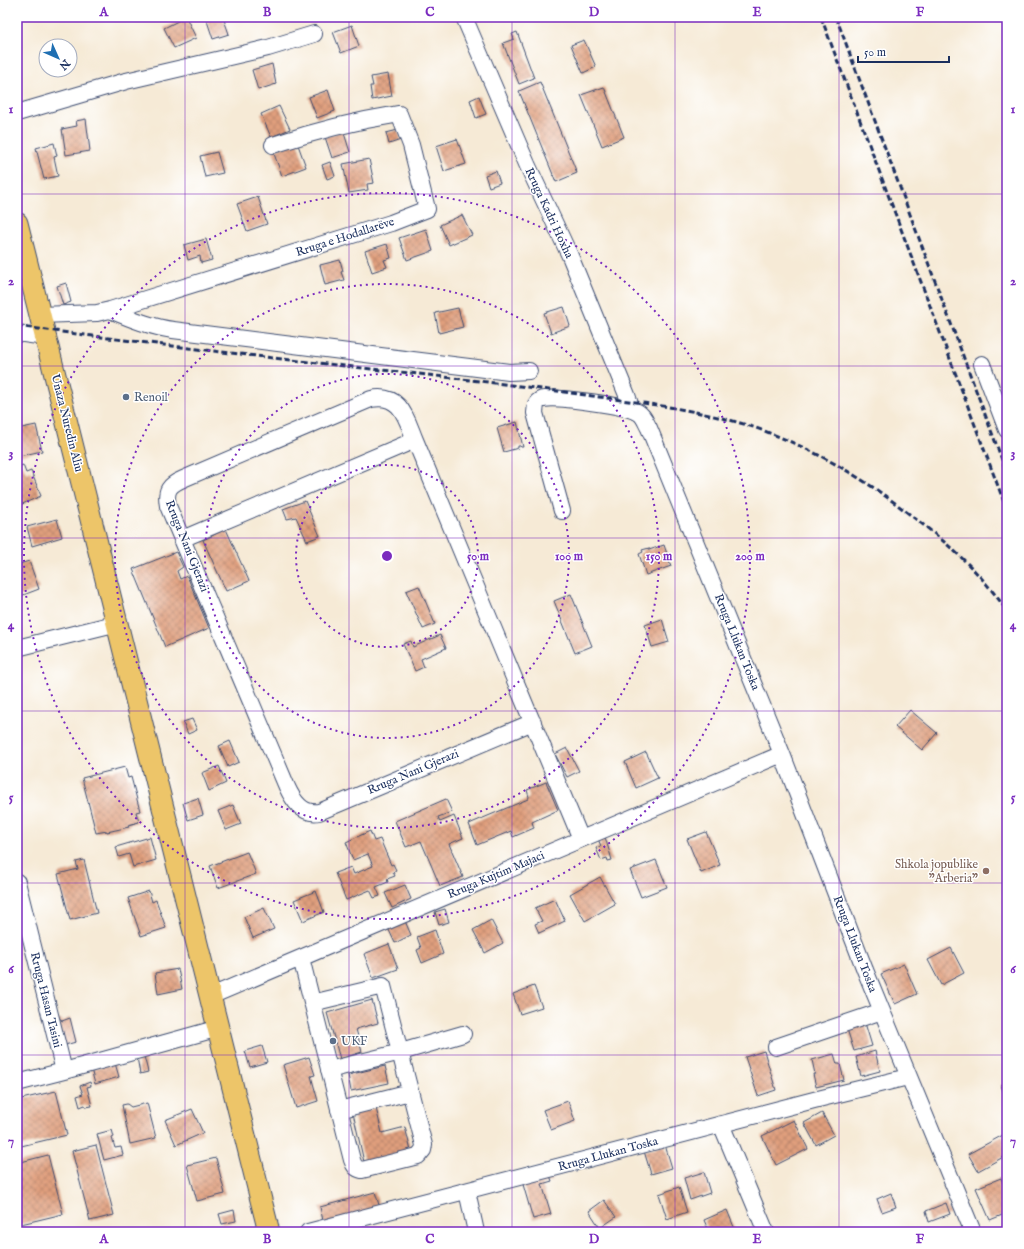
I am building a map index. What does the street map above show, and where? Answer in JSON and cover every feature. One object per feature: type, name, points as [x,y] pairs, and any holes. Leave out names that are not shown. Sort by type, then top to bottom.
[{"type":"main road","name":"Unaza Nuredin Aliu","points":[[17,223],[269,1232]]},
{"type":"street","name":"Rruga Kadri Hoxha","points":[[464,17],[527,164],[570,256],[632,410]]},
{"type":"street","points":[[17,113],[126,81],[268,48],[314,34]]},
{"type":"street","name":"Rruga e Hodallarëve","points":[[40,315],[97,313],[110,310],[391,223],[427,209],[411,145],[399,114],[373,118],[310,132],[273,145]]},
{"type":"street","points":[[110,310],[158,328],[509,372],[529,371]]},
{"type":"street","points":[[17,333],[46,337]]},
{"type":"street","points":[[982,364],[1007,430]]},
{"type":"street","name":"Rruga Nani Gjerazi","points":[[533,722],[319,812],[313,813],[305,811],[292,798],[287,787],[168,506],[167,493],[174,483],[371,399],[380,397],[391,400],[397,404],[405,417],[415,440],[533,722],[581,839]]},
{"type":"street","points":[[562,510],[535,413],[536,404],[540,400],[550,398],[574,400],[632,410]]},
{"type":"street","name":"Rruga Llukan Toska","points":[[632,410],[642,415],[645,420],[782,754],[882,1011],[973,1232]]},
{"type":"street","points":[[182,539],[415,440]]},
{"type":"street","points":[[17,648],[118,623]]},
{"type":"street","name":"Rruga Kujtim Majaci","points":[[210,996],[782,754]]},
{"type":"street","name":"Rruga Hasan Tasini","points":[[17,882],[64,1071]]},
{"type":"street","points":[[301,958],[312,1003],[339,1110],[352,1160],[357,1169],[362,1170],[418,1156],[423,1150],[424,1146],[383,986],[312,1003]]},
{"type":"street","points":[[776,1047],[882,1011]]},
{"type":"street","points":[[17,1083],[219,1028]]},
{"type":"street","points":[[329,1070],[463,1034]]},
{"type":"street","name":"Rruga Llukan Toska","points":[[308,1232],[908,1076]]},
{"type":"street","points":[[339,1110],[410,1092]]},
{"type":"street","points":[[721,1124],[766,1232]]},
{"type":"street","points":[[467,1191],[476,1232]]},
{"type":"building","points":[[186,17],[196,38],[174,48],[164,28]]},
{"type":"building","points":[[223,17],[229,34],[213,39],[206,18]]},
{"type":"building","points":[[352,25],[359,46],[341,53],[333,32]]},
{"type":"building","points":[[517,32],[534,78],[519,84],[503,43],[514,39],[512,34]]},
{"type":"building","points":[[584,40],[596,67],[583,73],[571,45]]},
{"type":"building","points":[[272,64],[276,84],[258,90],[252,70]]},
{"type":"building","points":[[388,74],[392,96],[372,100],[370,86],[373,86],[371,77]]},
{"type":"building","points":[[540,82],[577,173],[556,182],[519,91]]},
{"type":"building","points":[[604,87],[624,137],[602,146],[581,95]]},
{"type":"building","points":[[328,90],[335,111],[317,118],[309,97]]},
{"type":"building","points":[[479,96],[486,114],[476,118],[470,100]]},
{"type":"building","points":[[279,106],[290,129],[271,137],[261,114]]},
{"type":"building","points":[[86,119],[90,151],[66,155],[62,129],[77,126],[76,121]]},
{"type":"building","points":[[343,130],[350,152],[332,158],[325,137]]},
{"type":"building","points":[[398,130],[401,140],[389,144],[386,133]]},
{"type":"building","points":[[457,139],[466,164],[444,171],[436,146]]},
{"type":"building","points":[[297,142],[306,167],[282,176],[273,151]]},
{"type":"building","points":[[54,143],[57,156],[54,157],[58,176],[44,179],[36,148]]},
{"type":"building","points":[[217,152],[223,173],[205,177],[200,156]]},
{"type":"building","points":[[369,159],[374,183],[367,184],[368,190],[349,193],[343,164]]},
{"type":"building","points":[[330,162],[335,176],[327,179],[322,165]]},
{"type":"building","points":[[496,171],[500,183],[489,187],[485,175]]},
{"type":"building","points":[[258,197],[267,224],[247,231],[237,204]]},
{"type":"building","points":[[462,215],[472,235],[449,245],[440,225]]},
{"type":"building","points":[[426,229],[433,251],[407,260],[399,238]]},
{"type":"building","points":[[206,239],[212,260],[201,263],[200,256],[188,260],[184,245]]},
{"type":"building","points":[[387,244],[391,258],[384,260],[387,267],[372,272],[365,251]]},
{"type":"building","points":[[340,260],[343,271],[341,272],[344,280],[325,285],[320,265]]},
{"type":"building","points":[[66,283],[71,302],[63,305],[57,286]]},
{"type":"building","points":[[564,307],[570,326],[551,333],[544,313]]},
{"type":"building","points":[[458,308],[463,327],[439,333],[435,313]]},
{"type":"building","points":[[517,422],[523,447],[518,446],[518,448],[504,452],[497,428]]},
{"type":"building","points":[[36,425],[42,451],[19,456],[17,449],[17,429]]},
{"type":"building","points":[[23,465],[26,473],[31,471],[41,496],[20,505],[17,498],[17,467]]},
{"type":"building","points":[[305,501],[320,536],[307,541],[296,517],[287,519],[283,509]]},
{"type":"building","points":[[57,519],[62,537],[32,546],[27,527]]},
{"type":"building","points":[[226,529],[249,581],[226,591],[203,540]]},
{"type":"building","points":[[664,545],[671,566],[646,575],[639,554],[643,552],[642,550],[649,548],[649,550]]},
{"type":"building","points":[[176,552],[183,567],[177,571],[180,579],[187,576],[209,628],[165,647],[133,569]]},
{"type":"building","points":[[29,561],[39,589],[18,597],[17,565]]},
{"type":"building","points":[[419,586],[435,624],[423,629],[406,591]]},
{"type":"building","points":[[571,594],[592,646],[575,653],[554,601]]},
{"type":"building","points":[[662,619],[669,642],[652,647],[645,625]]},
{"type":"building","points":[[440,635],[446,648],[421,659],[424,667],[415,671],[403,644],[411,641],[413,647]]},
{"type":"building","points":[[910,710],[937,733],[922,750],[895,727]]},
{"type":"building","points":[[192,719],[197,730],[188,734],[183,722]]},
{"type":"building","points":[[230,741],[239,762],[228,767],[219,746]]},
{"type":"building","points":[[567,748],[579,771],[567,777],[555,754]]},
{"type":"building","points":[[646,752],[658,778],[636,788],[625,762]]},
{"type":"building","points":[[219,766],[226,783],[209,791],[202,773]]},
{"type":"building","points":[[125,767],[128,778],[131,777],[140,811],[136,812],[139,822],[128,825],[129,827],[96,833],[82,778]]},
{"type":"building","points":[[546,782],[558,810],[532,822],[534,828],[513,837],[511,831],[477,845],[469,824],[528,799],[529,797],[527,790]]},
{"type":"building","points":[[198,798],[203,815],[188,820],[183,803]]},
{"type":"building","points":[[446,799],[452,812],[438,817],[440,822],[454,816],[463,838],[449,844],[463,877],[440,886],[421,841],[406,847],[395,821]]},
{"type":"building","points":[[233,805],[241,824],[226,830],[218,811]]},
{"type":"building","points":[[370,831],[374,841],[380,839],[391,865],[393,864],[396,870],[393,872],[395,876],[387,879],[388,882],[376,887],[380,896],[374,898],[370,890],[346,900],[335,873],[351,867],[354,874],[373,866],[368,854],[353,860],[346,842]]},
{"type":"building","points":[[706,832],[720,865],[701,873],[687,839]]},
{"type":"building","points":[[150,837],[156,860],[133,867],[129,854],[119,857],[116,847]]},
{"type":"building","points":[[605,837],[612,860],[608,861],[607,858],[601,860],[596,848],[601,846],[598,839]]},
{"type":"building","points":[[247,852],[256,874],[218,888],[210,866]]},
{"type":"building","points":[[84,860],[97,913],[70,920],[58,874],[78,869],[76,862]]},
{"type":"building","points":[[656,860],[667,887],[641,897],[630,870]]},
{"type":"building","points":[[600,877],[615,904],[585,921],[570,894]]},
{"type":"building","points":[[405,885],[411,899],[392,908],[385,893]]},
{"type":"building","points":[[149,891],[152,902],[156,900],[166,928],[141,936],[128,898]]},
{"type":"building","points":[[316,891],[324,912],[303,921],[294,900]]},
{"type":"building","points":[[555,899],[565,921],[539,933],[535,924],[542,921],[535,908]]},
{"type":"building","points":[[264,908],[274,929],[253,938],[244,917]]},
{"type":"building","points":[[445,909],[449,922],[439,925],[435,912]]},
{"type":"building","points":[[491,920],[503,943],[485,953],[473,930]]},
{"type":"building","points":[[405,921],[411,935],[395,943],[388,928]]},
{"type":"building","points":[[435,930],[443,954],[422,963],[417,950],[421,948],[417,937]]},
{"type":"building","points":[[389,944],[398,969],[373,978],[364,954]]},
{"type":"building","points":[[951,948],[964,973],[941,985],[928,960]]},
{"type":"building","points":[[904,964],[917,994],[895,1004],[881,974]]},
{"type":"building","points":[[178,969],[182,989],[158,994],[155,973]]},
{"type":"building","points":[[534,986],[542,1007],[520,1014],[513,994]]},
{"type":"building","points":[[372,1000],[378,1023],[356,1029],[362,1052],[340,1059],[327,1013]]},
{"type":"building","points":[[70,1018],[76,1042],[61,1046],[56,1020],[61,1019],[62,1021]]},
{"type":"building","points":[[865,1023],[872,1046],[854,1051],[847,1029]]},
{"type":"building","points":[[262,1046],[267,1062],[250,1067],[245,1051]]},
{"type":"building","points":[[764,1051],[776,1090],[758,1096],[745,1057]]},
{"type":"building","points":[[875,1051],[880,1071],[861,1076],[856,1057]]},
{"type":"building","points":[[834,1054],[837,1064],[840,1064],[844,1080],[816,1087],[812,1060]]},
{"type":"building","points":[[144,1056],[148,1072],[140,1074],[137,1057]]},
{"type":"building","points":[[309,1057],[315,1075],[311,1076],[318,1101],[296,1108],[283,1065]]},
{"type":"building","points":[[115,1063],[119,1077],[95,1084],[91,1069]]},
{"type":"building","points":[[385,1066],[389,1083],[351,1091],[348,1075]]},
{"type":"building","points":[[90,1082],[91,1086],[87,1087],[92,1106],[86,1107],[85,1105],[80,1107],[77,1096],[83,1094],[80,1086]]},
{"type":"building","points":[[1007,1083],[1007,1103],[1001,1085]]},
{"type":"building","points":[[56,1091],[67,1135],[17,1147],[17,1100]]},
{"type":"building","points":[[568,1101],[575,1121],[551,1130],[543,1110]]},
{"type":"building","points":[[147,1103],[156,1138],[130,1144],[122,1105],[127,1104],[131,1107]]},
{"type":"building","points":[[376,1108],[382,1133],[405,1127],[411,1151],[364,1162],[353,1113]]},
{"type":"building","points":[[192,1109],[203,1133],[176,1145],[165,1120]]},
{"type":"building","points":[[822,1113],[834,1135],[816,1145],[804,1123]]},
{"type":"building","points":[[794,1120],[808,1149],[776,1165],[762,1136]]},
{"type":"building","points":[[112,1130],[114,1137],[112,1138],[115,1148],[121,1147],[123,1155],[104,1160],[97,1134]]},
{"type":"building","points":[[1003,1135],[1007,1142],[1007,1155],[978,1171],[968,1154]]},
{"type":"building","points":[[96,1145],[114,1215],[90,1221],[72,1151]]},
{"type":"building","points":[[665,1145],[672,1168],[651,1174],[644,1151]]},
{"type":"building","points":[[48,1155],[63,1214],[17,1225],[17,1163]]},
{"type":"building","points":[[216,1158],[225,1194],[197,1201],[187,1165]]},
{"type":"building","points":[[704,1172],[710,1193],[690,1200],[684,1178]]},
{"type":"building","points":[[549,1173],[552,1181],[542,1184],[551,1214],[533,1219],[522,1181]]},
{"type":"building","points":[[1001,1178],[1007,1193],[1007,1213],[990,1220],[976,1188]]},
{"type":"building","points":[[679,1187],[687,1212],[667,1219],[659,1194]]},
{"type":"building","points":[[375,1192],[380,1208],[324,1225],[320,1207]]},
{"type":"building","points":[[891,1193],[896,1207],[882,1212],[877,1199]]},
{"type":"building","points":[[604,1200],[616,1217],[600,1228],[589,1211]]},
{"type":"building","points":[[946,1203],[950,1214],[929,1222],[926,1211]]},
{"type":"building","points":[[234,1210],[236,1221],[222,1224],[219,1214]]},
{"type":"building","points":[[727,1210],[736,1232],[709,1232],[704,1220]]},
{"type":"railway","points":[[821,17],[1007,510]]},
{"type":"railway","points":[[836,17],[1007,473]]},
{"type":"railway","points":[[17,326],[194,349],[543,389],[639,402],[737,422],[798,445],[858,477],[877,490],[952,548],[987,584],[1007,611]]},
{"type":"place","name":"Renoil","points":[[126,397]]},
{"type":"place","name":"Shkola jopublike \"Arberia\"","points":[[986,871]]},
{"type":"place","name":"UKF","points":[[333,1041]]}]
